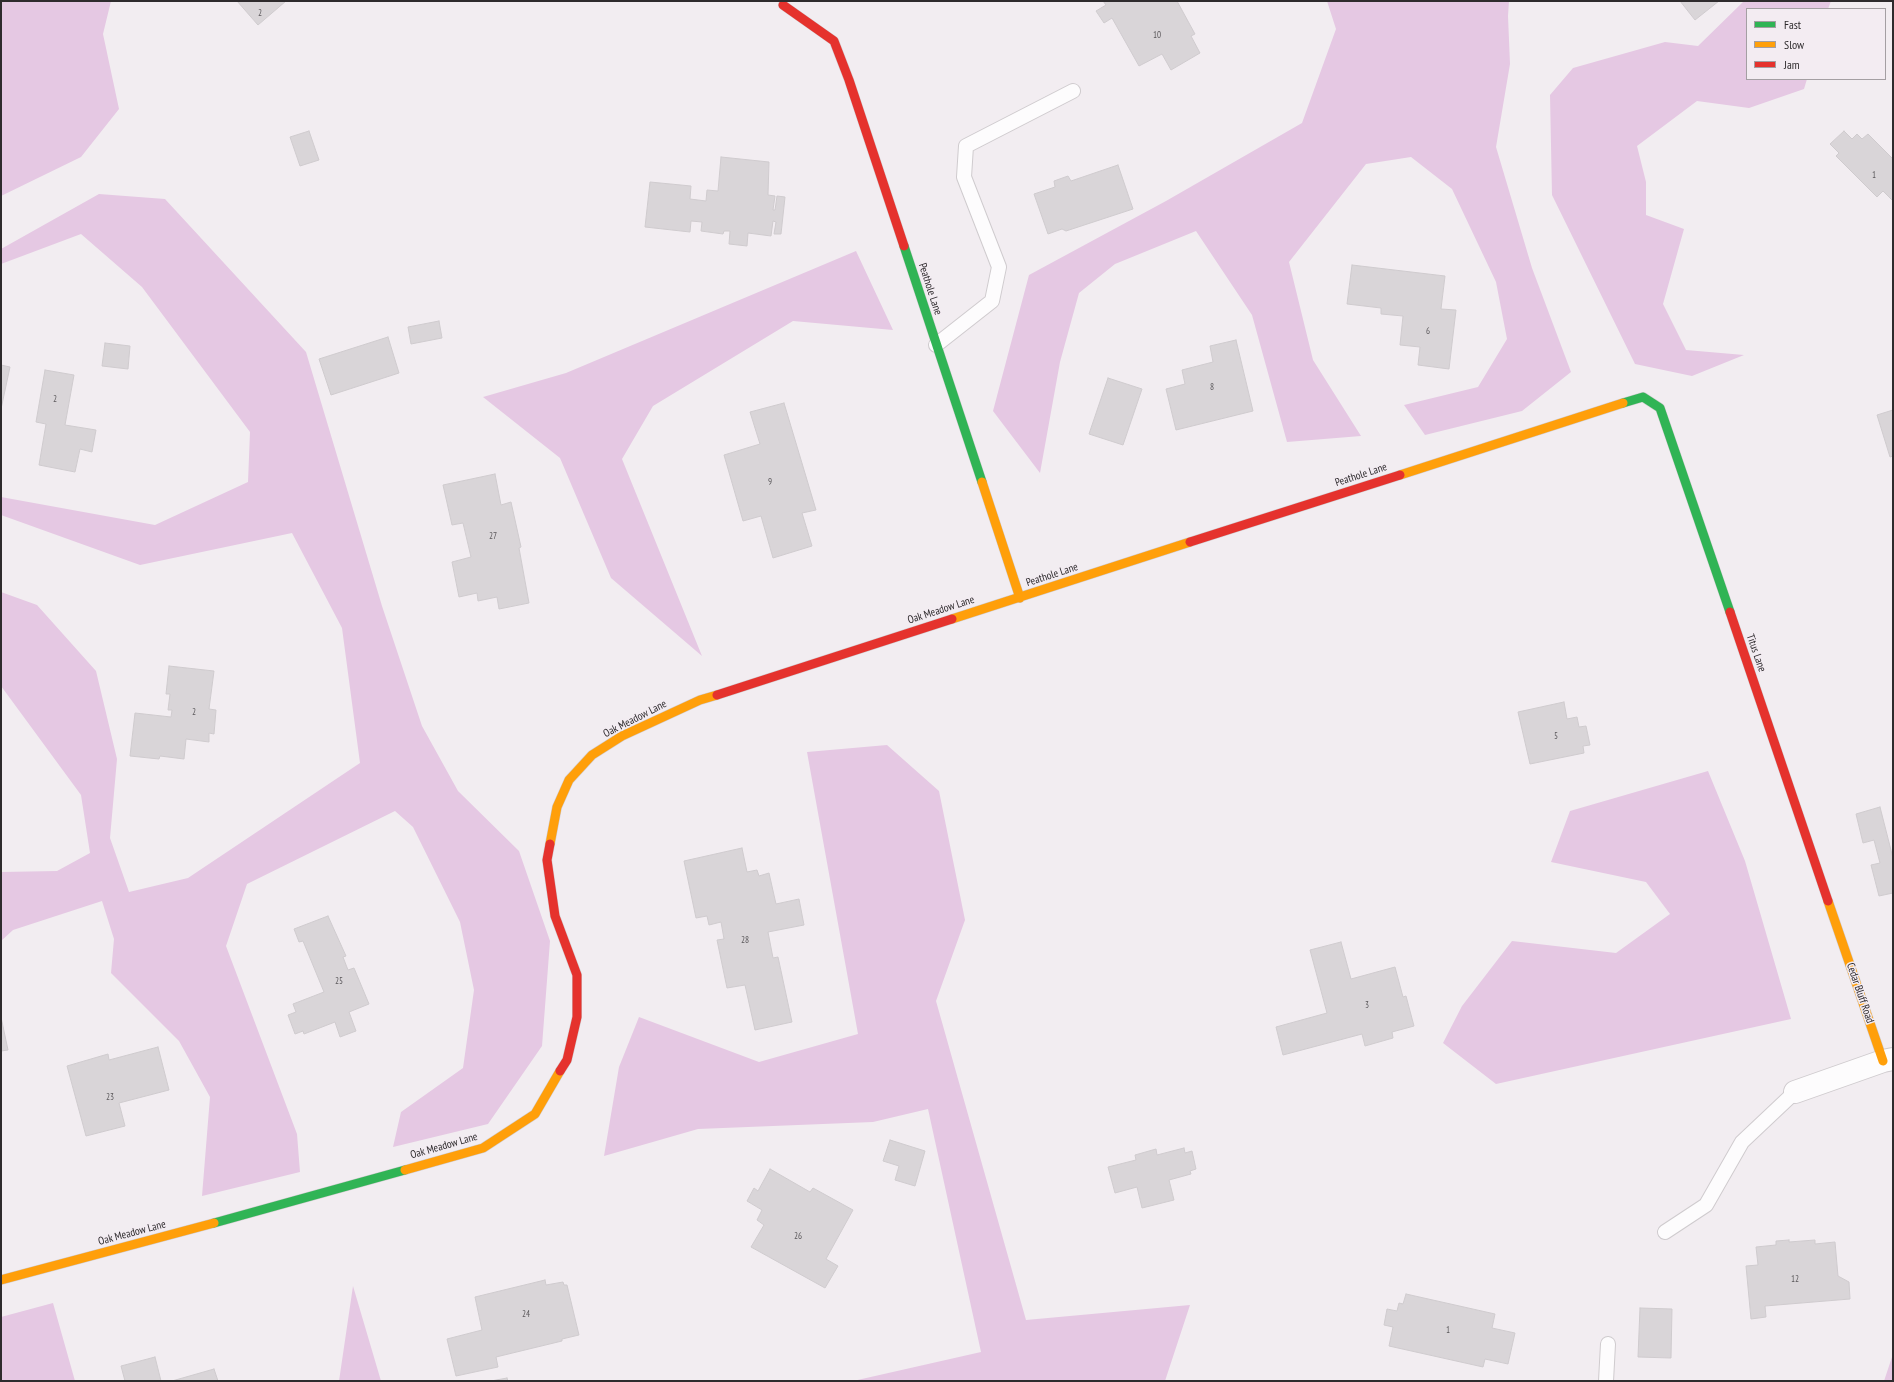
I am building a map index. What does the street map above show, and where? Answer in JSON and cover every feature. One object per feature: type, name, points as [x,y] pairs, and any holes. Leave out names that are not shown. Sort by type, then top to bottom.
[{"type":"street","name":"Peathole Lane","points":[[783,5],[834,41],[849,80],[1020,598],[1643,396]]},
{"type":"street","name":"Titus Lane","points":[[1643,396],[1660,408],[1837,924]]},
{"type":"street","name":"Oak Meadow Lane","points":[[1,1280],[192,1229],[483,1148],[535,1114],[567,1060],[577,1016],[577,975],[555,916],[547,860],[557,807],[568,780],[592,755],[622,736],[700,700],[1020,598]]},
{"type":"street","name":"Cedar Bluff Road","points":[[1795,1092],[1888,1060],[1837,924]]},
{"type":"lane","points":[[936,345],[992,301],[999,267],[964,176],[966,146],[1074,91]]},
{"type":"lane","points":[[1665,1232],[1706,1205],[1742,1142],[1795,1092]]},
{"type":"lane","points":[[1606,1381],[1608,1344]]},
{"type":"shaded area","points":[[1,1],[111,1],[103,34],[119,109],[81,157],[1,196]]},
{"type":"shaded area","points":[[1327,1],[1509,1],[1508,16],[1510,64],[1496,147],[1532,268],[1571,372],[1522,411],[1425,435],[1404,405],[1478,387],[1507,339],[1496,282],[1452,189],[1411,157],[1366,164],[1289,262],[1313,360],[1361,436],[1287,442],[1252,315],[1196,231],[1115,264],[1079,293],[1060,362],[1040,473],[993,411],[1029,275],[1166,201],[1302,123],[1336,29]]},
{"type":"shaded area","points":[[1744,1],[1831,1],[1828,8],[1746,8],[1746,80],[1807,80],[1804,89],[1749,108],[1697,101],[1637,146],[1646,182],[1646,215],[1684,229],[1663,304],[1686,350],[1744,355],[1692,376],[1635,364],[1552,195],[1550,95],[1573,68],[1665,42],[1698,46]]},
{"type":"shaded area","points":[[99,194],[165,199],[306,352],[382,606],[422,726],[458,791],[519,851],[550,941],[542,1046],[488,1124],[393,1147],[401,1112],[463,1068],[474,990],[460,922],[413,827],[395,811],[247,884],[226,946],[297,1134],[300,1172],[202,1196],[210,1097],[179,1041],[111,973],[114,939],[102,901],[13,930],[1,941],[1,872],[57,871],[90,853],[81,795],[1,686],[1,592],[37,605],[96,671],[117,759],[110,838],[129,892],[188,878],[360,763],[342,628],[292,533],[140,565],[1,515],[1,497],[155,525],[248,482],[250,432],[142,287],[81,234],[1,264],[1,249]]},
{"type":"shaded area","points":[[856,251],[893,330],[793,321],[653,406],[622,459],[702,656],[611,578],[560,458],[483,397],[566,373]]},
{"type":"shaded area","points":[[887,745],[939,791],[965,920],[936,1001],[1026,1320],[1190,1305],[1165,1381],[853,1381],[981,1352],[928,1109],[873,1122],[698,1129],[604,1156],[619,1067],[639,1017],[759,1062],[858,1034],[807,752]]},
{"type":"shaded area","points":[[1708,771],[1745,861],[1791,1019],[1496,1084],[1443,1043],[1462,1006],[1512,941],[1616,953],[1670,914],[1646,882],[1551,862],[1570,811]]},
{"type":"shaded area","points":[[353,1286],[381,1381],[339,1381]]},
{"type":"shaded area","points":[[53,1303],[75,1381],[1,1381],[1,1317]]},
{"type":"shaded area","points":[[1893,1354],[1893,1381],[1884,1381]]},
{"type":"building","points":[[237,1],[286,1],[258,25]]},
{"type":"building","points":[[1103,1],[1177,1],[1195,34],[1191,36],[1200,53],[1171,70],[1162,54],[1139,66],[1112,18],[1104,23],[1096,11],[1106,5]]},
{"type":"building","points":[[1680,1],[1719,1],[1695,20]]},
{"type":"building","points":[[309,131],[319,160],[300,166],[290,137]]},
{"type":"building","points":[[1844,131],[1852,139],[1857,134],[1862,139],[1868,134],[1893,159],[1893,201],[1883,191],[1877,197],[1836,156],[1839,153],[1830,144]]},
{"type":"building","points":[[721,157],[769,162],[768,195],[775,196],[773,210],[775,210],[777,196],[785,197],[781,234],[774,234],[776,222],[773,221],[771,236],[748,233],[747,246],[729,244],[730,231],[724,231],[723,234],[701,231],[702,222],[691,221],[690,232],[645,227],[650,182],[691,186],[690,199],[706,201],[707,190],[718,191]]},
{"type":"building","points":[[1118,165],[1133,209],[1066,231],[1062,229],[1048,234],[1034,194],[1055,187],[1054,181],[1068,176],[1071,181]]},
{"type":"building","points":[[1352,265],[1445,276],[1441,309],[1456,310],[1449,369],[1418,365],[1420,347],[1400,345],[1403,316],[1381,314],[1381,308],[1347,304]]},
{"type":"building","points":[[439,321],[442,338],[411,344],[408,327]]},
{"type":"building","points":[[388,337],[399,373],[331,395],[319,359]]},
{"type":"building","points":[[1236,340],[1253,411],[1176,430],[1166,389],[1185,384],[1182,370],[1213,362],[1210,346]]},
{"type":"building","points":[[105,343],[130,346],[128,369],[102,366]]},
{"type":"building","points":[[1,365],[10,367],[1,409]]},
{"type":"building","points":[[45,370],[74,375],[65,425],[96,430],[92,452],[80,449],[75,472],[39,465],[46,424],[36,422]]},
{"type":"building","points":[[1108,378],[1142,389],[1123,445],[1089,434]]},
{"type":"building","points":[[784,403],[816,510],[802,513],[812,546],[773,558],[761,516],[743,521],[724,455],[760,444],[750,412]]},
{"type":"building","points":[[1893,410],[1893,456],[1890,457],[1877,415]]},
{"type":"building","points":[[495,474],[501,505],[511,502],[521,547],[519,548],[529,603],[499,609],[497,597],[478,601],[477,593],[459,597],[452,562],[471,557],[463,523],[452,525],[443,485]]},
{"type":"building","points":[[169,666],[214,671],[209,709],[216,710],[214,734],[209,733],[209,742],[186,739],[184,759],[160,756],[159,759],[130,756],[135,713],[171,717],[172,710],[168,710],[170,694],[166,694]]},
{"type":"building","points":[[1564,702],[1567,719],[1577,717],[1579,727],[1586,726],[1590,745],[1583,746],[1584,753],[1530,764],[1518,712]]},
{"type":"building","points":[[1880,807],[1893,858],[1893,893],[1879,896],[1871,865],[1880,863],[1874,840],[1863,843],[1856,814]]},
{"type":"building","points":[[742,848],[747,872],[757,870],[759,876],[769,873],[776,904],[799,899],[804,925],[768,932],[773,958],[778,957],[792,1022],[755,1030],[745,985],[727,988],[717,940],[724,939],[721,922],[709,925],[707,916],[696,918],[684,861]]},
{"type":"building","points":[[328,916],[346,956],[343,957],[348,970],[354,968],[369,1004],[349,1012],[356,1031],[340,1037],[335,1022],[304,1034],[303,1031],[295,1034],[288,1015],[296,1012],[293,1004],[324,992],[303,941],[299,942],[294,929]]},
{"type":"building","points":[[1341,942],[1351,979],[1395,967],[1403,997],[1406,996],[1414,1026],[1392,1032],[1393,1038],[1365,1046],[1362,1034],[1283,1055],[1276,1027],[1327,1013],[1310,950]]},
{"type":"building","points":[[1,1017],[8,1050],[1,1051]]},
{"type":"building","points":[[158,1047],[169,1090],[119,1103],[125,1126],[86,1136],[67,1066],[108,1054],[109,1060]]},
{"type":"building","points":[[890,1140],[925,1151],[915,1186],[895,1180],[899,1166],[883,1161]]},
{"type":"building","points":[[1184,1148],[1185,1153],[1192,1151],[1196,1169],[1190,1171],[1191,1174],[1169,1180],[1174,1200],[1142,1208],[1137,1187],[1115,1193],[1108,1167],[1136,1160],[1135,1155],[1156,1149],[1157,1155]]},
{"type":"building","points":[[770,1169],[810,1192],[813,1188],[853,1210],[826,1259],[838,1266],[825,1288],[751,1247],[764,1225],[757,1220],[762,1210],[747,1201],[754,1188],[758,1191]]},
{"type":"building","points":[[1789,1240],[1789,1242],[1815,1240],[1815,1244],[1835,1242],[1838,1276],[1849,1282],[1850,1299],[1765,1306],[1766,1317],[1751,1319],[1746,1266],[1758,1265],[1756,1247],[1776,1245],[1776,1241]]},
{"type":"building","points":[[545,1280],[546,1285],[563,1282],[564,1285],[567,1285],[579,1335],[562,1339],[562,1341],[496,1357],[498,1367],[456,1376],[447,1339],[482,1330],[475,1297]]},
{"type":"building","points":[[1406,1294],[1495,1314],[1492,1328],[1515,1333],[1508,1364],[1485,1359],[1483,1367],[1389,1346],[1393,1327],[1384,1325],[1387,1309],[1397,1311],[1399,1303],[1403,1304]]},
{"type":"building","points":[[1640,1308],[1672,1309],[1671,1358],[1638,1357]]},
{"type":"building","points":[[155,1357],[161,1381],[125,1381],[121,1366]]},
{"type":"building","points":[[214,1369],[218,1381],[172,1381]]},
{"type":"building","points":[[507,1378],[508,1381],[491,1381]]},
{"type":"traffic: fast","points":[[904,246],[982,482]]},
{"type":"traffic: fast","points":[[1623,403],[1643,397],[1660,408],[1730,612]]},
{"type":"traffic: fast","points":[[214,1223],[405,1170]]},
{"type":"traffic: slow","points":[[1400,475],[1623,403]]},
{"type":"traffic: slow","points":[[982,482],[1020,598]]},
{"type":"traffic: slow","points":[[952,619],[1190,542]]},
{"type":"traffic: slow","points":[[550,844],[557,807],[569,780],[592,755],[622,736],[700,700],[717,695]]},
{"type":"traffic: slow","points":[[1828,901],[1883,1061]]},
{"type":"traffic: slow","points":[[405,1170],[483,1148],[535,1114],[560,1071]]},
{"type":"traffic: slow","points":[[1,1280],[214,1223]]},
{"type":"traffic: jam","points":[[783,5],[834,41],[849,80],[904,246]]},
{"type":"traffic: jam","points":[[1190,542],[1400,475]]},
{"type":"traffic: jam","points":[[1730,612],[1828,901]]},
{"type":"traffic: jam","points":[[717,695],[952,619]]},
{"type":"traffic: jam","points":[[550,844],[547,860],[555,916],[577,975],[577,1017],[567,1060],[560,1071]]}]
